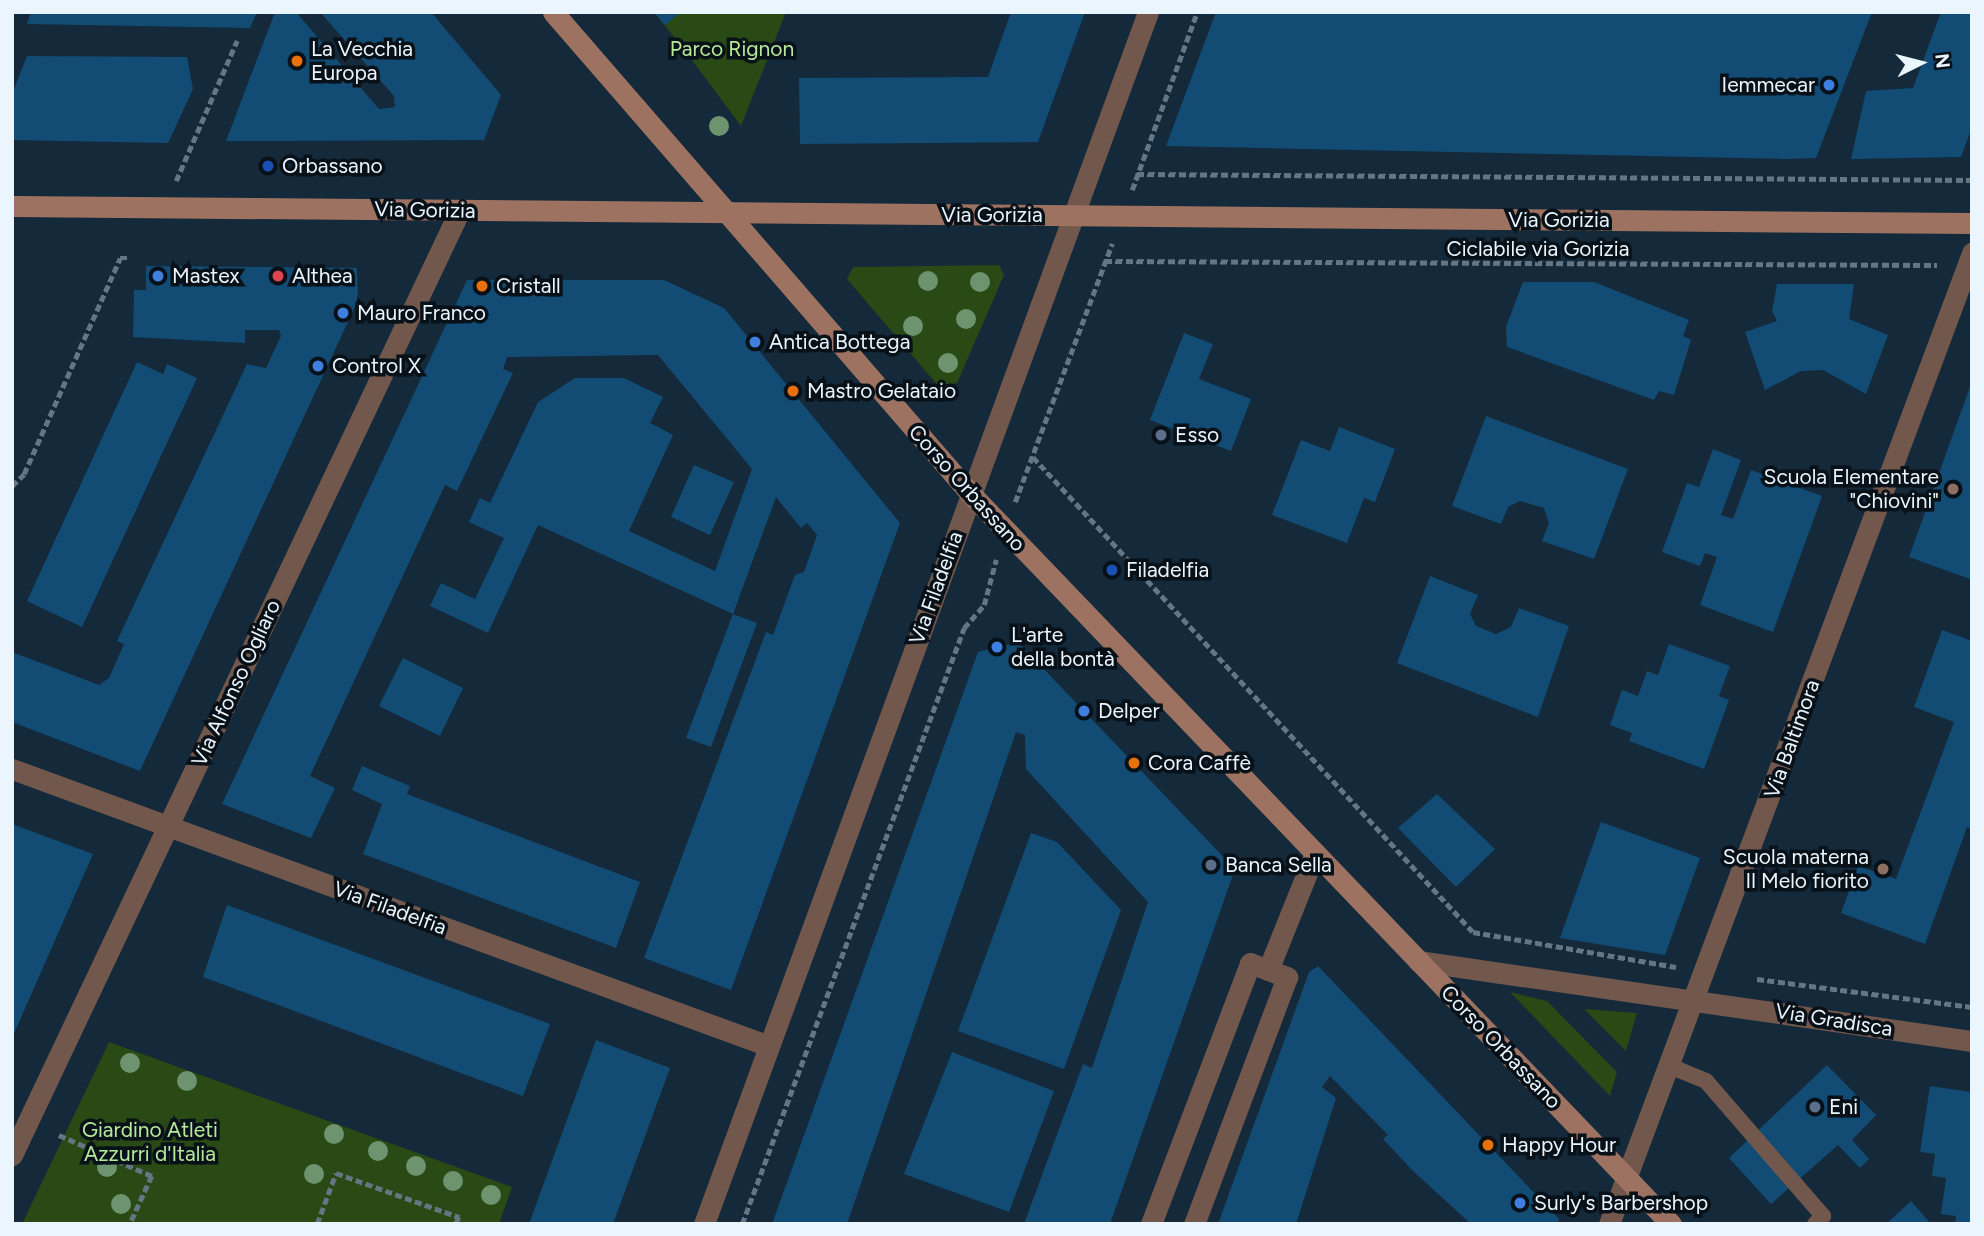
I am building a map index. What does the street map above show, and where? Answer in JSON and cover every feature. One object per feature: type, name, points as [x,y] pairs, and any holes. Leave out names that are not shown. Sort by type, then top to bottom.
[{"type":"street","name":"Corso Orbassano","points":[[552,12],[1004,530],[1671,1224]]},
{"type":"street","name":"Via Filadelfia","points":[[704,1224],[1071,216],[1148,12]]},
{"type":"street","name":"Via Gorizia","points":[[12,206],[1122,218],[1972,223]]},
{"type":"street","name":"Via Alfonso Ogliaro","points":[[12,1155],[460,211]]},
{"type":"street","name":"Via Baltimora","points":[[1609,1224],[1667,1065],[1696,999],[1970,259]]},
{"type":"street","name":"Via Filadelfia","points":[[12,769],[769,1046]]},
{"type":"street","points":[[1268,970],[1315,853]]},
{"type":"street","name":"Corso Orbassano","points":[[1418,961],[1696,999]]},
{"type":"street","points":[[1152,1224],[1250,963],[1287,977],[1194,1224]]},
{"type":"street","name":"Via Gradisca","points":[[1696,999],[1972,1041]]},
{"type":"lane","points":[[1667,1065],[1706,1081],[1823,1216],[1815,1224]]},
{"type":"path","points":[[742,1224],[964,628],[984,605],[1004,530],[1197,12]]},
{"type":"path","points":[[166,206],[237,41]]},
{"type":"path","points":[[1138,174],[1972,180]]},
{"type":"path","points":[[12,486],[24,474],[120,258],[131,258]]},
{"type":"path","name":"Ciclabile via Gorizia","points":[[1105,261],[1970,259]]},
{"type":"path","points":[[1033,457],[1473,932],[1706,972],[1972,1007]]},
{"type":"path","points":[[59,1135],[152,1176],[130,1224]]},
{"type":"path","points":[[317,1224],[336,1172],[459,1217],[456,1224]]},
{"type":"green space","name":"Parco Rignon","points":[[654,12],[786,12],[741,126],[686,52]]},
{"type":"green space","points":[[999,265],[1004,275],[957,383],[939,387],[847,279],[853,267]]},
{"type":"green space","points":[[1510,992],[1547,1001],[1617,1072],[1610,1096]]},
{"type":"green space","points":[[1584,1009],[1637,1013],[1626,1051]]},
{"type":"green space","name":"Giardino Atleti Azzurri d'Italia","points":[[109,1042],[512,1187],[499,1224],[22,1224]]},
{"type":"building","points":[[31,12],[257,12],[250,28],[27,24]]},
{"type":"building","points":[[275,12],[296,12],[379,109],[395,107],[394,96],[320,12],[431,12],[501,95],[484,140],[226,141]]},
{"type":"building","points":[[654,12],[681,12],[665,25]]},
{"type":"building","points":[[1011,12],[1085,12],[1038,142],[800,144],[799,78],[988,77]]},
{"type":"building","points":[[1216,12],[1872,12],[1816,158],[1787,159],[1166,146]]},
{"type":"building","points":[[1941,12],[1972,12],[1972,127],[1961,157],[1851,159],[1866,91],[1913,88]]},
{"type":"building","points":[[27,56],[187,57],[193,89],[168,143],[12,140],[12,94]]},
{"type":"building","points":[[146,266],[357,268],[358,300],[140,771],[12,722],[12,652],[99,685],[109,678],[124,644],[117,641],[247,364],[266,368],[281,336],[279,330],[245,330],[245,343],[133,337],[134,290],[146,290]]},
{"type":"building","points":[[467,280],[664,280],[724,308],[900,523],[731,990],[644,958],[766,632],[773,635],[795,575],[804,572],[817,535],[807,523],[801,528],[776,497],[733,614],[538,525],[488,633],[430,606],[441,583],[475,599],[504,538],[469,522],[480,498],[490,503],[538,402],[575,378],[624,378],[663,397],[650,423],[673,435],[629,531],[715,571],[752,469],[658,355],[507,357],[503,369],[513,373],[457,491],[445,485],[310,776],[335,788],[311,838],[222,804]]},
{"type":"building","points":[[1523,282],[1594,282],[1689,320],[1683,336],[1691,340],[1674,395],[1659,391],[1654,400],[1507,347],[1506,327]]},
{"type":"building","points":[[1777,284],[1854,284],[1849,319],[1888,335],[1866,394],[1823,370],[1801,371],[1765,390],[1745,332],[1777,321],[1772,311]]},
{"type":"building","points":[[1184,333],[1213,344],[1199,379],[1251,399],[1231,451],[1150,420]]},
{"type":"building","points":[[137,362],[163,374],[167,364],[197,378],[82,627],[27,601]]},
{"type":"building","name":"Scuola Elementare \"Chiovini\"","points":[[1971,384],[1972,575],[1970,579],[1909,557]]},
{"type":"building","points":[[1486,416],[1628,469],[1594,559],[1542,541],[1549,523],[1544,508],[1520,501],[1508,507],[1501,524],[1452,506]]},
{"type":"building","points":[[1339,427],[1395,449],[1375,502],[1364,498],[1347,543],[1272,515],[1301,440],[1330,451]]},
{"type":"building","points":[[1713,449],[1741,460],[1721,515],[1733,519],[1751,470],[1822,496],[1773,632],[1700,605],[1717,557],[1705,553],[1700,566],[1662,552],[1687,483],[1699,487]]},
{"type":"building","points":[[694,465],[734,482],[710,535],[671,517]]},
{"type":"building","points":[[1430,576],[1478,595],[1470,614],[1476,626],[1496,634],[1511,627],[1519,608],[1569,626],[1538,717],[1397,663]]},
{"type":"building","points":[[733,614],[757,623],[711,747],[686,738]]},
{"type":"building","points":[[1942,630],[1972,641],[1972,829],[1967,827],[1925,944],[1841,913],[1858,866],[1896,879],[1954,722],[1914,707]]},
{"type":"building","points":[[1018,642],[1235,869],[1110,1224],[1024,1224],[1083,1064],[1092,1068],[1148,902],[1026,769],[1025,735],[1016,732],[847,1224],[772,1224],[978,652]]},
{"type":"building","points":[[1669,644],[1730,666],[1719,696],[1729,700],[1704,769],[1629,741],[1632,733],[1610,725],[1622,690],[1638,696],[1647,671],[1658,675]]},
{"type":"building","points":[[403,658],[463,688],[440,736],[379,706]]},
{"type":"building","points":[[362,766],[410,786],[407,794],[640,882],[616,948],[363,854],[382,804],[352,790]]},
{"type":"building","points":[[1437,794],[1495,849],[1456,887],[1398,828]]},
{"type":"building","points":[[1601,822],[1700,858],[1665,955],[1560,938]]},
{"type":"building","points":[[12,824],[93,854],[12,1038]]},
{"type":"building","points":[[1031,833],[1057,842],[1121,910],[1064,1069],[958,1031]]},
{"type":"building","points":[[227,905],[550,1024],[523,1096],[203,977]]},
{"type":"building","points":[[1318,966],[1559,1219],[1558,1224],[1471,1224],[1412,1170],[1383,1139],[1388,1135],[1330,1076],[1322,1087],[1336,1098],[1296,1224],[1218,1224],[1309,972]]},
{"type":"building","points":[[596,1040],[670,1068],[613,1224],[529,1224]]},
{"type":"building","points":[[952,1052],[1054,1091],[1009,1212],[904,1174]]},
{"type":"building","points":[[1827,1065],[1876,1115],[1852,1140],[1869,1159],[1860,1168],[1838,1145],[1771,1204],[1729,1158]]},
{"type":"building","points":[[1930,1086],[1972,1092],[1972,1224],[1955,1224],[1956,1216],[1941,1214],[1946,1178],[1932,1176],[1935,1154],[1920,1152]]},
{"type":"building","points":[[1911,1201],[1931,1224],[1886,1224]]},
{"type":"place","name":"La Vecchia Europa","points":[[297,61]]},
{"type":"place","name":"Iemmecar","points":[[1829,85]]},
{"type":"place","name":"Orbassano","points":[[268,166]]},
{"type":"place","name":"Mastex","points":[[158,276]]},
{"type":"place","name":"Althea","points":[[278,276]]},
{"type":"place","name":"Cristall","points":[[482,286]]},
{"type":"place","name":"Mauro Franco","points":[[343,313]]},
{"type":"place","name":"Antica Bottega","points":[[755,342]]},
{"type":"place","name":"Control X","points":[[318,366]]},
{"type":"place","name":"Mastro Gelataio","points":[[793,391]]},
{"type":"place","name":"Esso","points":[[1161,435]]},
{"type":"place","name":"Scuola Elementare \"Chiovini\"","points":[[1953,489]]},
{"type":"place","name":"Filadelfia","points":[[1112,570]]},
{"type":"place","name":"L'arte della bontà","points":[[997,647]]},
{"type":"place","name":"Delper","points":[[1084,711]]},
{"type":"place","name":"Cora Caffè","points":[[1134,763]]},
{"type":"place","name":"Banca Sella","points":[[1211,865]]},
{"type":"place","name":"Scuola materna Il Melo fiorito","points":[[1883,869]]},
{"type":"place","name":"Eni","points":[[1815,1107]]},
{"type":"place","name":"Happy Hour","points":[[1488,1145]]},
{"type":"place","name":"Surly's Barbershop","points":[[1520,1203]]}]
